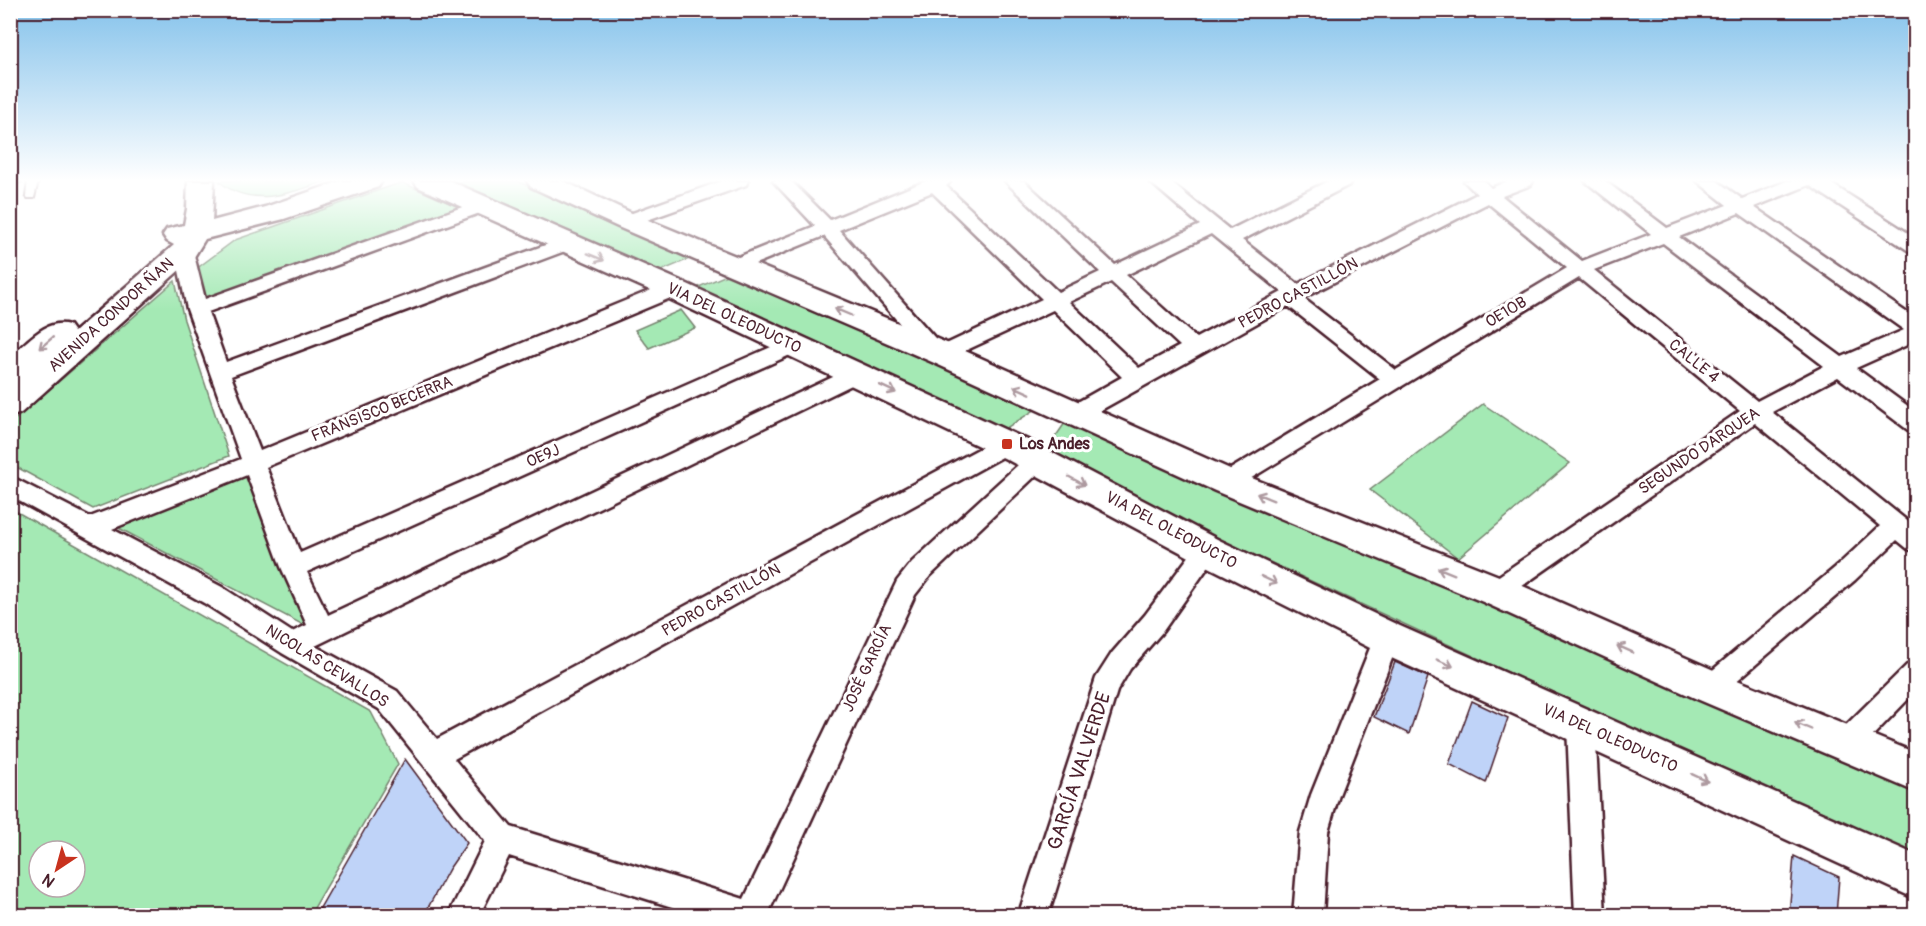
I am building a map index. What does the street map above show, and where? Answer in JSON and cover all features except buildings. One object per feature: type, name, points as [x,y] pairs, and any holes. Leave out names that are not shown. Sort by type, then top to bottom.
[{"type":"street","points":[[187,224],[183,240],[197,309],[293,567],[322,630]]},
{"type":"street","points":[[183,240],[233,224]]},
{"type":"street","points":[[197,309],[432,224]]},
{"type":"street","name":"VIA DEL OLEODUCTO","points":[[522,224],[673,289],[1022,452],[1207,550],[1387,638],[1916,878]]},
{"type":"street","points":[[632,224],[938,352],[1227,482],[1496,591],[1711,687],[1916,773]]},
{"type":"street","points":[[823,224],[938,352]]},
{"type":"street","points":[[733,266],[836,224]]},
{"type":"street","points":[[980,224],[1055,301],[1136,378]]},
{"type":"street","points":[[1060,224],[1195,349]]},
{"type":"street","points":[[1211,224],[1395,380]]},
{"type":"street","points":[[938,352],[1055,301],[1113,272],[1239,224]]},
{"type":"street","name":"PEDRO CASTILLÓN","points":[[1076,414],[1136,378],[1431,224]]},
{"type":"street","name":"CALLE 4","points":[[1524,224],[1916,542]]},
{"type":"street","points":[[1650,224],[1916,424]]},
{"type":"street","name":"OE10B","points":[[1227,482],[1579,269],[1693,224]]},
{"type":"street","points":[[1766,224],[1916,331]]},
{"type":"street","points":[[1880,224],[1916,247]]},
{"type":"street","name":"AVENIDA CONDOR ÑAN","points":[[10,373],[160,246],[183,240]]},
{"type":"street","name":"AVENIDA CONDOR ÑAN","points":[[10,405],[183,240]]},
{"type":"street","points":[[219,372],[566,244]]},
{"type":"street","name":"FRANSISCO BECERRA","points":[[91,527],[254,463],[673,289]]},
{"type":"street","name":"SEGUNDO DARQUEA","points":[[1496,591],[1756,411],[1839,367],[1916,331]]},
{"type":"street","name":"OE9J","points":[[293,567],[792,346]]},
{"type":"street","points":[[291,645],[857,374]]},
{"type":"street","name":"PEDRO CASTILLÓN","points":[[435,755],[1022,452]]},
{"type":"street","name":"JOSÉ GARCÍA","points":[[751,915],[906,588],[1022,452]]},
{"type":"street","name":"NICOLAS CEVALLOS","points":[[10,485],[213,595],[291,645],[388,700],[502,839]]},
{"type":"street","points":[[1711,687],[1846,573],[1896,526]]},
{"type":"street","name":"GARCÍA VALVERDE","points":[[1033,915],[1105,686],[1120,661],[1154,623],[1207,550]]},
{"type":"street","points":[[1308,915],[1311,861],[1320,814],[1338,759],[1387,638]]},
{"type":"street","points":[[1846,744],[1916,674]]},
{"type":"street","points":[[1581,725],[1590,915]]},
{"type":"street","points":[[463,915],[502,839],[751,915]]},
{"type":"green space","points":[[281,224],[421,224],[206,301],[196,269],[235,240]]},
{"type":"green space","points":[[541,224],[618,224],[694,257],[654,274]]},
{"type":"green space","points":[[731,273],[1041,406],[1000,432],[694,289]]},
{"type":"green space","points":[[175,281],[184,320],[229,456],[93,509],[11,464],[11,423]]},
{"type":"green space","points":[[681,310],[695,328],[649,348],[635,330]]},
{"type":"green space","points":[[1483,404],[1570,463],[1458,558],[1370,490]]},
{"type":"green space","points":[[1067,420],[1915,791],[1915,860],[1129,497],[1047,449]]},
{"type":"green space","points":[[249,475],[309,628],[115,526]]},
{"type":"green space","points":[[10,508],[371,712],[398,764],[310,915],[11,915]]},
{"type":"place","name":"Los Andes","points":[[1007,444]]}]
